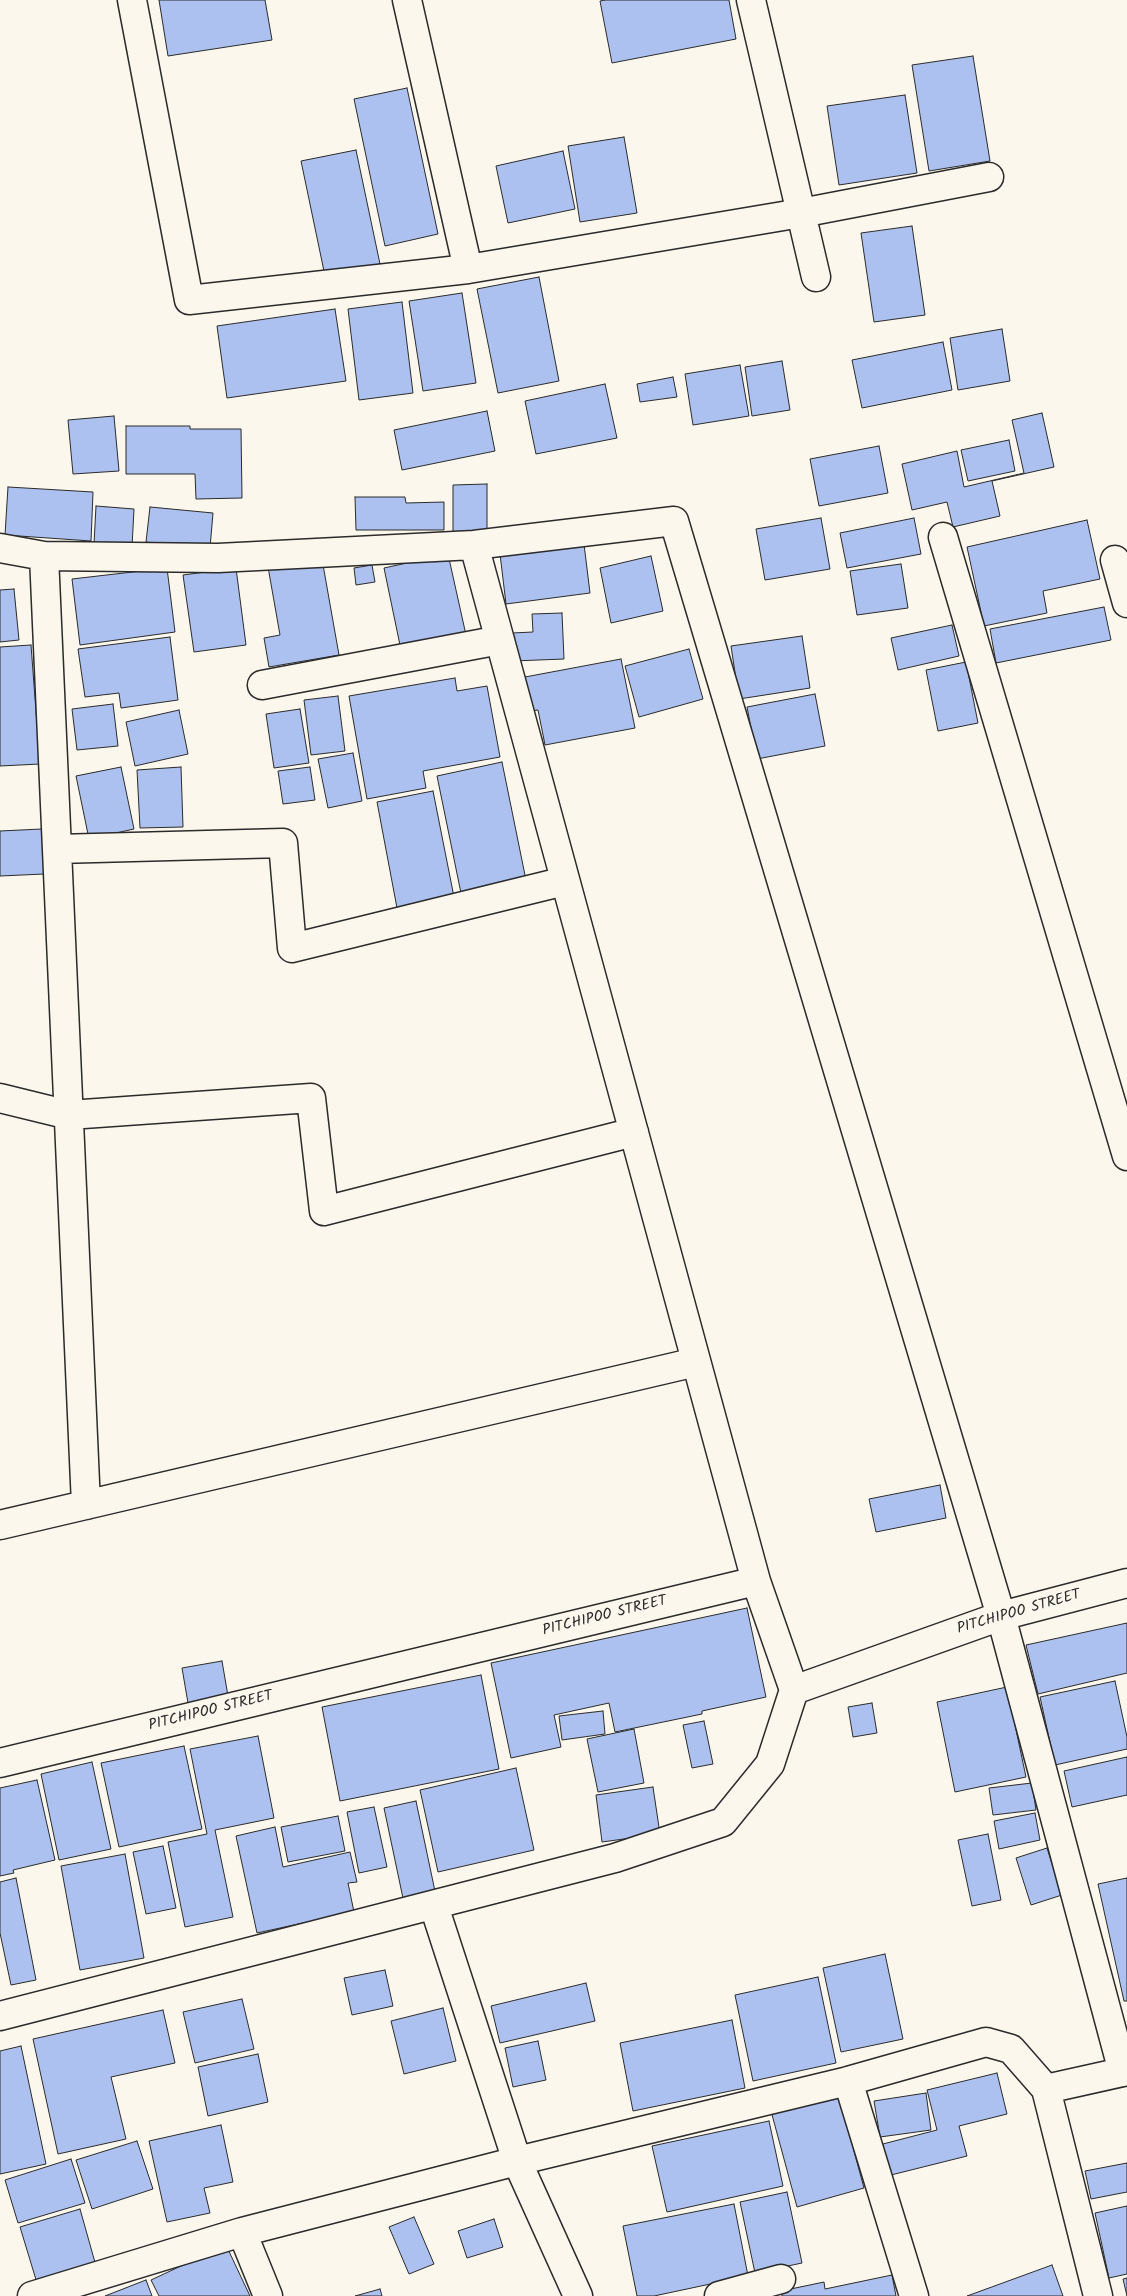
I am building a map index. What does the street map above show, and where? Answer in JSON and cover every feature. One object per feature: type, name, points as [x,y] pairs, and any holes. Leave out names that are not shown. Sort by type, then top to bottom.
[{"type":"street","points":[[132,0],[189,300],[468,269],[801,213],[989,178]]},
{"type":"street","points":[[407,0],[468,269]]},
{"type":"street","points":[[751,0],[816,277]]},
{"type":"street","points":[[0,548],[44,556],[218,558],[474,545],[674,521],[1002,1616],[1125,2072],[1046,2089]]},
{"type":"street","points":[[943,536],[1127,1156]]},
{"type":"street","points":[[0,2016],[615,1858],[723,1822],[770,1764],[794,1690],[756,1581],[474,545]]},
{"type":"street","points":[[44,556],[86,1505]]},
{"type":"street","points":[[1115,560],[1127,603]]},
{"type":"street","points":[[262,685],[500,640]]},
{"type":"street","points":[[57,849],[283,843],[292,948],[566,881]]},
{"type":"street","points":[[0,1098],[69,1115],[311,1098],[324,1211],[634,1132]]},
{"type":"street","points":[[0,1525],[696,1362]]},
{"type":"street","name":"PITCHIPOO STREET","points":[[0,1763],[756,1581]]},
{"type":"street","name":"PITCHIPOO STREET","points":[[794,1690],[1002,1616],[1127,1583]]},
{"type":"street","points":[[434,1906],[517,2161],[578,2296]]},
{"type":"street","points":[[32,2296],[242,2232],[517,2161],[848,2081],[986,2042],[1011,2049],[1046,2089],[1098,2296]]},
{"type":"street","points":[[848,2081],[914,2296]]},
{"type":"street","points":[[242,2232],[268,2296]]},
{"type":"street","points":[[719,2296],[782,2279]]},
{"type":"building","points":[[159,0],[265,0],[272,40],[168,56]]},
{"type":"building","points":[[729,0],[736,39],[612,63],[600,1]]},
{"type":"building","points":[[973,56],[990,161],[929,171],[912,65]]},
{"type":"building","points":[[407,88],[438,234],[385,246],[354,99]]},
{"type":"building","points":[[905,95],[917,173],[839,185],[827,106]]},
{"type":"building","points":[[624,137],[637,213],[580,222],[568,146]]},
{"type":"building","points":[[356,150],[380,264],[325,276],[301,161]]},
{"type":"building","points":[[563,151],[575,209],[508,223],[496,166]]},
{"type":"building","points":[[912,226],[925,315],[874,322],[861,233]]},
{"type":"building","points":[[539,277],[559,381],[498,393],[477,289]]},
{"type":"building","points":[[462,293],[476,383],[423,391],[409,301]]},
{"type":"building","points":[[402,302],[413,393],[359,400],[348,309]]},
{"type":"building","points":[[335,309],[346,381],[227,398],[217,326]]},
{"type":"building","points":[[1002,329],[1010,381],[958,390],[950,338]]},
{"type":"building","points":[[943,342],[952,390],[862,408],[852,360]]},
{"type":"building","points":[[782,361],[790,410],[752,416],[745,367]]},
{"type":"building","points":[[740,365],[749,416],[693,425],[685,374]]},
{"type":"building","points":[[673,377],[677,397],[640,402],[637,384]]},
{"type":"building","points":[[605,384],[617,438],[536,454],[525,401]]},
{"type":"building","points":[[487,411],[495,451],[402,470],[394,430]]},
{"type":"building","points":[[1042,413],[1054,467],[992,481],[1000,516],[953,527],[947,502],[912,510],[902,464],[957,451],[964,487],[1024,473],[1012,420]]},
{"type":"building","points":[[114,416],[119,471],[73,474],[68,420]]},
{"type":"building","points":[[126,426],[190,426],[190,429],[241,429],[242,498],[196,499],[195,474],[126,474]]},
{"type":"building","points":[[1009,440],[1015,471],[968,481],[961,450]]},
{"type":"building","points":[[879,446],[888,493],[819,506],[810,459]]},
{"type":"building","points":[[487,484],[487,539],[453,539],[453,485]]},
{"type":"building","points":[[8,487],[93,492],[91,541],[5,535]]},
{"type":"building","points":[[355,497],[405,497],[406,503],[444,502],[444,530],[356,530]]},
{"type":"building","points":[[96,506],[134,509],[132,547],[94,544]]},
{"type":"building","points":[[150,507],[213,513],[210,548],[146,542]]},
{"type":"building","points":[[821,518],[830,569],[765,580],[756,529]]},
{"type":"building","points":[[914,518],[921,554],[847,568],[840,533]]},
{"type":"building","points":[[1087,520],[1100,579],[1043,591],[1047,613],[984,626],[967,547]]},
{"type":"building","points":[[584,544],[590,593],[506,604],[500,554]]},
{"type":"building","points":[[448,554],[466,635],[401,650],[384,568]]},
{"type":"building","points":[[651,556],[663,611],[611,623],[600,568]]},
{"type":"building","points":[[322,559],[339,655],[269,667],[264,638],[280,635],[268,567]]},
{"type":"building","points":[[901,564],[908,608],[857,615],[850,571]]},
{"type":"building","points":[[372,565],[375,582],[356,585],[354,568]]},
{"type":"building","points":[[167,568],[175,632],[80,645],[72,579]]},
{"type":"building","points":[[236,568],[246,645],[194,652],[183,575]]},
{"type":"building","points":[[14,589],[19,640],[0,642],[0,590]]},
{"type":"building","points":[[1104,607],[1111,640],[996,663],[990,629]]},
{"type":"building","points":[[562,613],[564,659],[513,661],[512,633],[533,632],[532,614]]},
{"type":"building","points":[[952,625],[959,656],[898,670],[891,638]]},
{"type":"building","points":[[802,636],[810,688],[739,699],[731,646]]},
{"type":"building","points":[[170,637],[178,700],[121,708],[119,693],[85,697],[78,649]]},
{"type":"building","points":[[31,645],[40,764],[0,766],[0,647]]},
{"type":"building","points":[[689,649],[703,699],[639,717],[625,666]]},
{"type":"building","points":[[621,659],[635,728],[545,745],[538,710],[531,711],[525,677]]},
{"type":"building","points":[[966,662],[978,723],[938,731],[926,670]]},
{"type":"building","points":[[455,678],[457,691],[487,686],[500,757],[423,771],[426,788],[367,799],[349,696]]},
{"type":"building","points":[[815,694],[825,746],[757,759],[747,707]]},
{"type":"building","points":[[338,696],[345,751],[311,755],[304,700]]},
{"type":"building","points":[[113,704],[118,746],[77,750],[72,709]]},
{"type":"building","points":[[300,709],[309,763],[274,768],[266,714]]},
{"type":"building","points":[[179,710],[188,754],[135,766],[126,722]]},
{"type":"building","points":[[353,753],[362,801],[328,808],[318,759]]},
{"type":"building","points":[[502,762],[527,885],[462,898],[437,776]]},
{"type":"building","points":[[121,767],[134,829],[89,839],[76,776]]},
{"type":"building","points":[[181,767],[183,827],[140,828],[137,770]]},
{"type":"building","points":[[310,767],[315,800],[283,804],[278,771]]},
{"type":"building","points":[[433,791],[454,897],[397,908],[377,802]]},
{"type":"building","points":[[42,829],[44,874],[0,876],[0,831]]},
{"type":"building","points":[[940,1485],[946,1518],[876,1532],[869,1499]]},
{"type":"building","points":[[747,1608],[766,1697],[702,1711],[702,1714],[615,1732],[609,1703],[554,1715],[561,1747],[511,1758],[491,1663]]},
{"type":"building","points":[[1127,1623],[1127,1673],[1038,1694],[1026,1645]]},
{"type":"building","points":[[222,1661],[228,1696],[188,1703],[182,1668]]},
{"type":"building","points":[[481,1675],[499,1769],[340,1801],[322,1707]]},
{"type":"building","points":[[1115,1681],[1127,1737],[1127,1749],[1055,1765],[1040,1697]]},
{"type":"building","points":[[1007,1687],[1026,1777],[955,1792],[937,1702]]},
{"type":"building","points":[[872,1703],[877,1733],[853,1737],[848,1707]]},
{"type":"building","points":[[603,1711],[605,1734],[562,1740],[559,1716]]},
{"type":"building","points":[[704,1721],[713,1764],[692,1768],[683,1725]]},
{"type":"building","points":[[634,1729],[644,1783],[598,1792],[587,1739]]},
{"type":"building","points":[[258,1736],[274,1818],[215,1830],[233,1917],[185,1927],[168,1842],[207,1834],[190,1749]]},
{"type":"building","points":[[184,1746],[202,1829],[119,1847],[101,1763]]},
{"type":"building","points":[[1127,1757],[1127,1795],[1072,1807],[1064,1771]]},
{"type":"building","points":[[92,1762],[111,1849],[59,1860],[41,1774]]},
{"type":"building","points":[[516,1768],[534,1850],[438,1872],[420,1790]]},
{"type":"building","points":[[37,1780],[55,1860],[13,1870],[14,1873],[0,1876],[0,1788]]},
{"type":"building","points":[[1032,1783],[1036,1810],[993,1815],[989,1788]]},
{"type":"building","points":[[653,1787],[660,1834],[602,1842],[596,1795]]},
{"type":"building","points":[[416,1801],[436,1896],[404,1903],[384,1808]]},
{"type":"building","points":[[374,1807],[387,1867],[359,1873],[347,1812]]},
{"type":"building","points":[[1035,1813],[1040,1840],[999,1849],[994,1821]]},
{"type":"building","points":[[338,1816],[345,1851],[288,1862],[281,1827]]},
{"type":"building","points":[[275,1827],[283,1867],[350,1852],[357,1882],[348,1883],[354,1912],[257,1933],[236,1836]]},
{"type":"building","points":[[988,1834],[1001,1900],[972,1906],[958,1840]]},
{"type":"building","points":[[163,1846],[176,1908],[146,1914],[133,1852]]},
{"type":"building","points":[[1047,1848],[1062,1895],[1031,1905],[1016,1858]]},
{"type":"building","points":[[125,1854],[144,1958],[80,1970],[61,1866]]},
{"type":"building","points":[[16,1878],[36,1980],[11,1985],[0,1933],[0,1882]]},
{"type":"building","points":[[1127,1878],[1127,2001],[1124,2001],[1098,1884]]},
{"type":"building","points":[[885,1954],[903,2039],[841,2052],[823,1968]]},
{"type":"building","points":[[385,1970],[393,2006],[352,2015],[344,1978]]},
{"type":"building","points":[[818,1977],[836,2063],[753,2081],[735,1995]]},
{"type":"building","points":[[586,1983],[595,2021],[500,2043],[491,2006]]},
{"type":"building","points":[[242,1999],[254,2049],[195,2063],[183,2012]]},
{"type":"building","points":[[443,2008],[456,2061],[404,2074],[391,2021]]},
{"type":"building","points":[[163,2010],[175,2063],[111,2077],[126,2139],[58,2154],[33,2039]]},
{"type":"building","points":[[732,2020],[745,2088],[633,2111],[620,2043]]},
{"type":"building","points":[[538,2041],[546,2080],[513,2087],[505,2048]]},
{"type":"building","points":[[21,2046],[46,2164],[0,2174],[0,2051]]},
{"type":"building","points":[[258,2054],[268,2102],[208,2116],[198,2067]]},
{"type":"building","points":[[997,2073],[1007,2114],[959,2126],[967,2156],[887,2176],[879,2145],[937,2130],[927,2090]]},
{"type":"building","points":[[838,2092],[864,2188],[797,2207],[771,2111]]},
{"type":"building","points":[[926,2093],[931,2130],[880,2137],[874,2101]]},
{"type":"building","points":[[769,2121],[783,2186],[667,2212],[652,2146]]},
{"type":"building","points":[[221,2125],[233,2182],[204,2188],[210,2213],[167,2222],[149,2141]]},
{"type":"building","points":[[137,2141],[153,2189],[92,2209],[76,2160]]},
{"type":"building","points":[[71,2159],[85,2203],[18,2223],[5,2180]]},
{"type":"building","points":[[1127,2163],[1127,2192],[1091,2199],[1085,2171]]},
{"type":"building","points":[[787,2192],[802,2263],[755,2273],[740,2202]]},
{"type":"building","points":[[734,2204],[748,2276],[654,2296],[637,2296],[623,2226]]},
{"type":"building","points":[[1127,2206],[1127,2274],[1109,2278],[1095,2213]]},
{"type":"building","points":[[80,2209],[96,2266],[37,2283],[20,2227]]},
{"type":"building","points":[[414,2217],[434,2264],[409,2274],[389,2227]]},
{"type":"building","points":[[494,2219],[503,2247],[467,2258],[458,2231]]},
{"type":"building","points":[[226,2245],[250,2296],[159,2296],[151,2280]]},
{"type":"building","points":[[1052,2265],[1063,2296],[967,2296]]},
{"type":"building","points":[[892,2275],[896,2296],[782,2296],[781,2291],[824,2282],[825,2289]]},
{"type":"building","points":[[1127,2278],[1127,2296],[1123,2279]]},
{"type":"building","points":[[146,2280],[152,2296],[105,2296]]},
{"type":"building","points":[[380,2289],[382,2296],[355,2296]]}]
